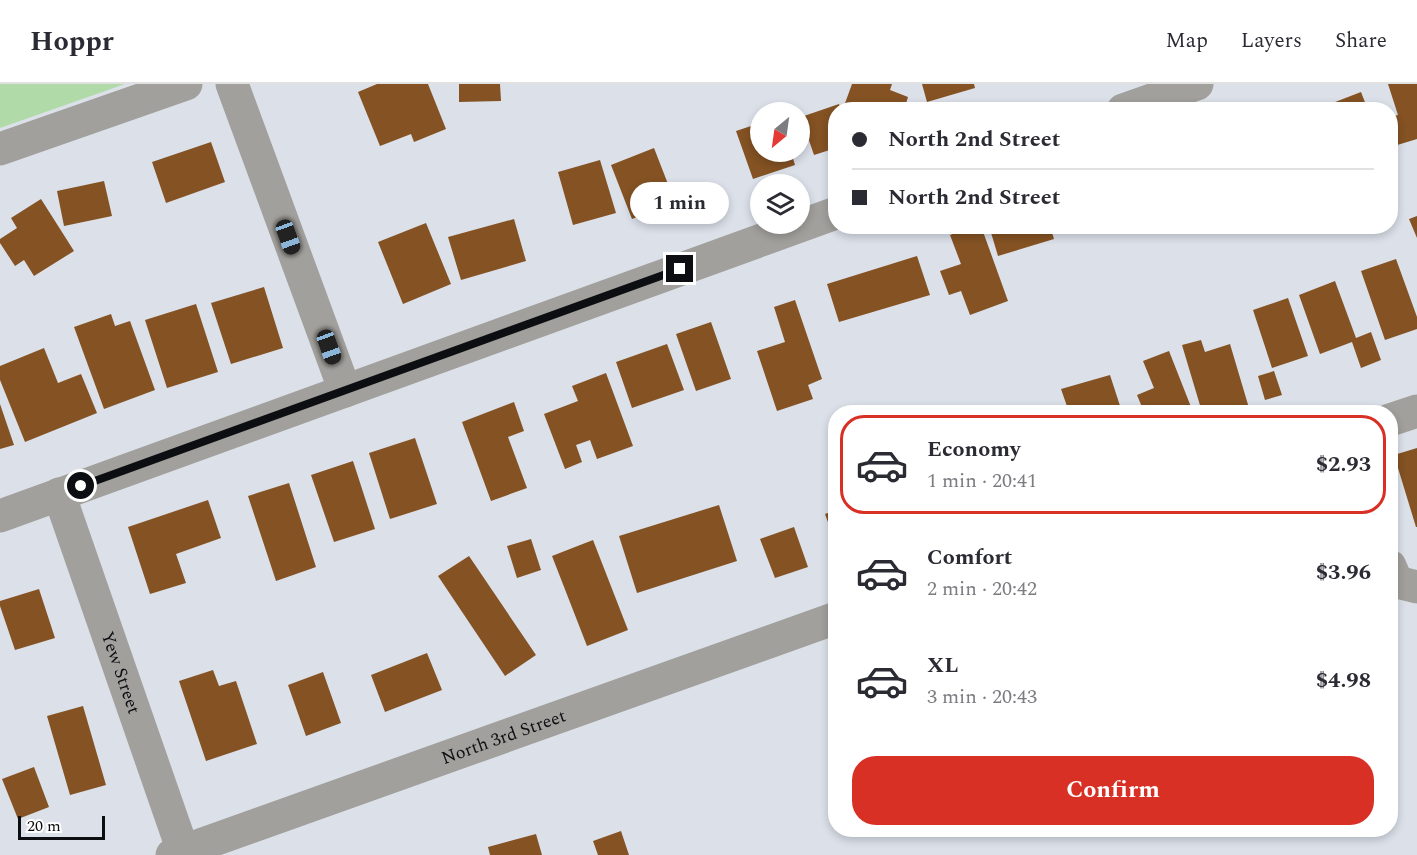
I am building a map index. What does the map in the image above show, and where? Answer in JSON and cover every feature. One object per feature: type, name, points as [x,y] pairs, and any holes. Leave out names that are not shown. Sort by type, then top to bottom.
[{"type":"street","points":[[0,149],[186,84]]},
{"type":"street","points":[[232,84],[345,391]]},
{"type":"street","points":[[1146,102],[1197,84]]},
{"type":"street","points":[[0,516],[828,216]]},
{"type":"street","points":[[1398,417],[1417,411]]},
{"type":"street","name":"Yew Street","points":[[59,494],[178,853]]},
{"type":"street","name":"North 3rd Street","points":[[178,853],[828,621]]},
{"type":"green space","points":[[0,84],[125,84],[0,128]]},
{"type":"building","points":[[377,84],[428,84],[446,129],[414,142],[411,134],[380,146],[358,92]]},
{"type":"building","points":[[459,84],[500,84],[501,101],[459,102]]},
{"type":"building","points":[[852,84],[892,84],[890,90],[908,97],[906,102],[845,102]]},
{"type":"building","points":[[922,84],[974,84],[975,88],[927,102]]},
{"type":"building","points":[[1388,84],[1417,84],[1417,139],[1398,145],[1398,102],[1394,102]]},
{"type":"building","points":[[1361,92],[1365,102],[1335,102]]},
{"type":"building","points":[[828,108],[828,151],[814,155],[810,143],[810,114]]},
{"type":"building","points":[[750,126],[750,162],[794,162],[795,165],[768,174],[751,174],[736,131]]},
{"type":"building","points":[[211,142],[225,182],[166,203],[152,162]]},
{"type":"building","points":[[654,148],[675,202],[632,219],[611,165]]},
{"type":"building","points":[[600,160],[616,213],[573,225],[558,172]]},
{"type":"building","points":[[104,181],[112,216],[64,226],[57,191]]},
{"type":"building","points":[[41,199],[74,251],[34,276],[24,260],[15,266],[0,243],[0,239],[17,228],[11,218]]},
{"type":"building","points":[[1417,216],[1417,238],[1409,219]]},
{"type":"building","points":[[514,219],[526,261],[461,280],[448,237]]},
{"type":"building","points":[[426,223],[451,284],[403,304],[378,242]]},
{"type":"building","points":[[984,234],[1008,301],[970,315],[961,291],[949,295],[940,271],[961,264],[950,235]]},
{"type":"building","points":[[991,234],[1052,234],[1054,239],[998,256]]},
{"type":"building","points":[[917,256],[930,295],[839,322],[827,284]]},
{"type":"building","points":[[1396,259],[1417,317],[1417,329],[1385,340],[1361,271]]},
{"type":"building","points":[[1335,281],[1356,338],[1371,332],[1381,360],[1361,368],[1352,342],[1320,354],[1299,295]]},
{"type":"building","points":[[264,287],[283,348],[231,364],[211,303]]},
{"type":"building","points":[[1288,298],[1308,356],[1272,368],[1253,310]]},
{"type":"building","points":[[795,300],[822,379],[808,385],[813,399],[777,411],[757,351],[785,342],[774,307]]},
{"type":"building","points":[[196,304],[218,372],[167,388],[145,320]]},
{"type":"building","points":[[111,314],[115,326],[130,321],[155,390],[104,409],[74,327]]},
{"type":"building","points":[[711,322],[731,379],[696,391],[676,334]]},
{"type":"building","points":[[1201,340],[1205,352],[1230,344],[1248,405],[1200,405],[1182,345]]},
{"type":"building","points":[[667,344],[684,390],[632,408],[616,362]]},
{"type":"building","points":[[44,348],[58,383],[81,374],[97,413],[25,442],[0,380],[0,366]]},
{"type":"building","points":[[1169,351],[1190,405],[1141,405],[1137,395],[1154,388],[1143,361]]},
{"type":"building","points":[[1274,371],[1282,395],[1265,400],[1258,376]]},
{"type":"building","points":[[606,373],[633,446],[597,459],[590,440],[576,445],[582,462],[565,469],[544,414],[578,401],[572,386]]},
{"type":"building","points":[[1110,375],[1120,405],[1067,405],[1061,389]]},
{"type":"building","points":[[514,402],[524,431],[508,437],[527,488],[491,501],[462,422]]},
{"type":"building","points":[[0,404],[14,445],[0,449]]},
{"type":"building","points":[[415,438],[437,504],[390,519],[369,453]]},
{"type":"building","points":[[1417,448],[1417,527],[1398,468],[1398,454]]},
{"type":"building","points":[[353,461],[375,529],[334,542],[311,475]]},
{"type":"building","points":[[289,483],[316,567],[276,581],[248,496]]},
{"type":"building","points":[[208,500],[221,538],[176,554],[186,583],[150,594],[128,527]]},
{"type":"building","points":[[719,505],[737,561],[637,593],[619,536]]},
{"type":"building","points":[[794,527],[808,567],[775,578],[760,539]]},
{"type":"building","points":[[531,539],[541,570],[517,578],[507,546]]},
{"type":"building","points":[[593,540],[628,630],[587,646],[552,556]]},
{"type":"building","points":[[469,556],[536,655],[505,676],[438,576]]},
{"type":"building","points":[[39,589],[55,638],[15,650],[0,601]]},
{"type":"building","points":[[427,653],[442,690],[385,712],[371,675]]},
{"type":"building","points":[[213,670],[219,686],[236,681],[257,744],[206,761],[179,681]]},
{"type":"building","points":[[323,672],[341,723],[306,736],[288,685]]},
{"type":"building","points":[[83,706],[106,785],[70,795],[47,716]]},
{"type":"building","points":[[34,767],[49,807],[18,819],[2,779]]},
{"type":"building","points":[[621,831],[629,855],[598,855],[593,841]]},
{"type":"building","points":[[536,834],[542,855],[490,855],[488,847]]},
{"type":"route","points":[[81,486],[680,269]]}]
